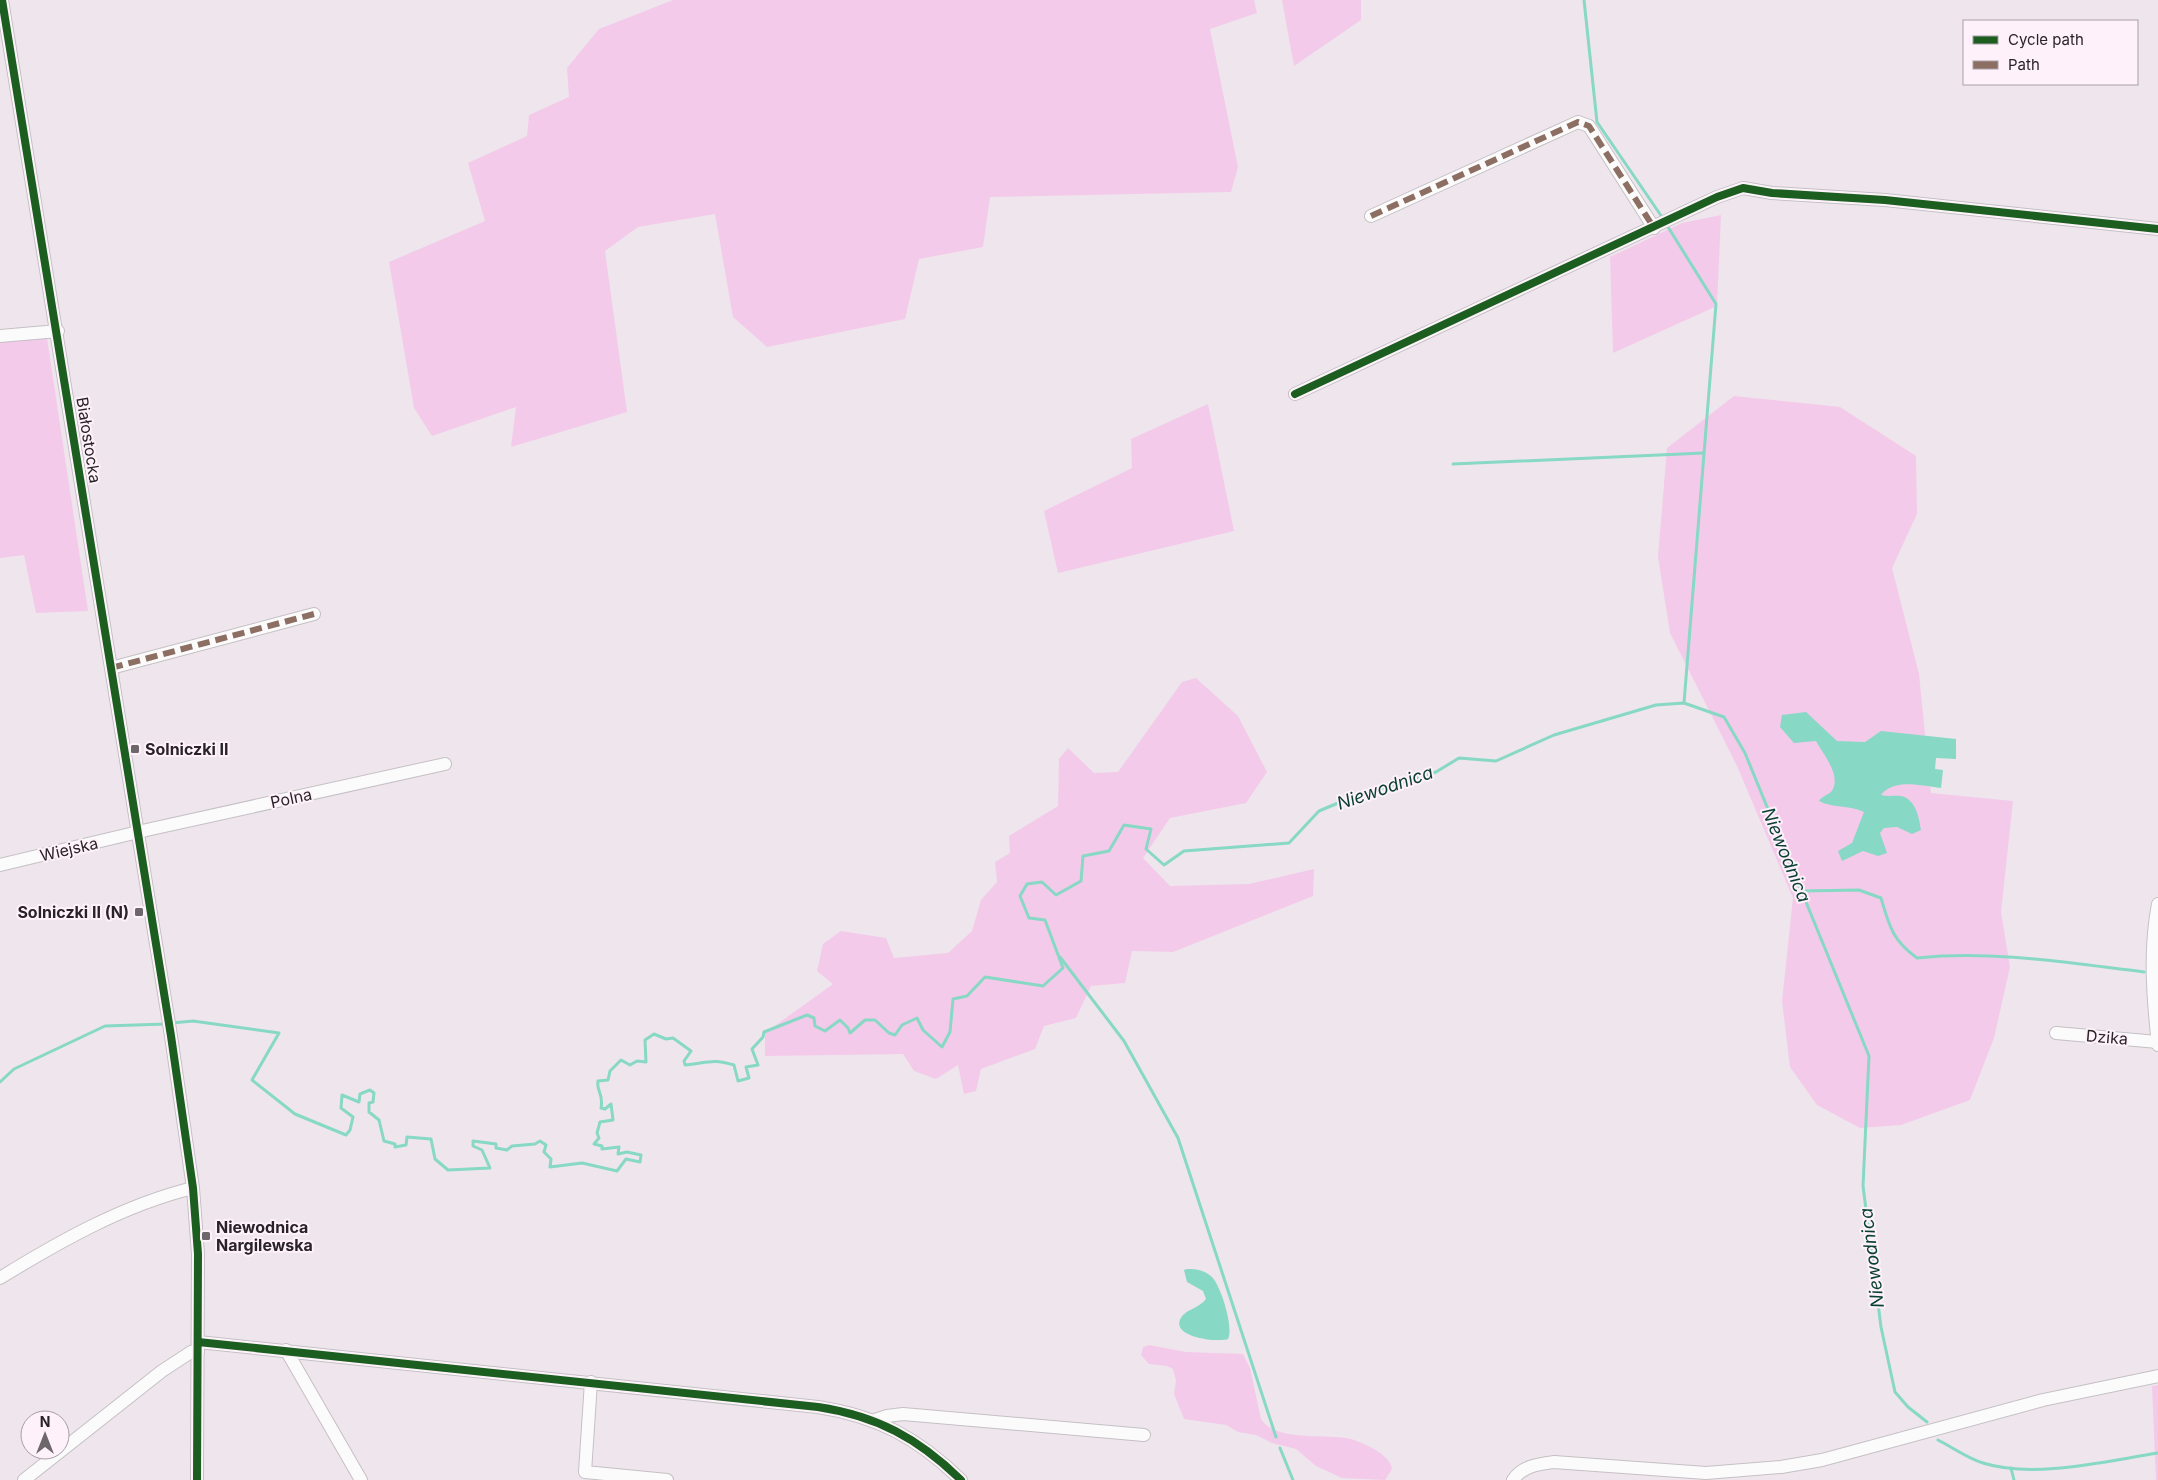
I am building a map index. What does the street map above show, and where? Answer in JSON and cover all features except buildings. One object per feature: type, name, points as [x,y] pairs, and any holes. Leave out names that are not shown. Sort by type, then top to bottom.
[{"type":"street","name":"Białostocka","points":[[2,0],[58,331],[171,1036],[193,1188],[198,1254],[197,1480]]},
{"type":"street","points":[[1371,216],[1578,122],[1589,126],[1654,228]]},
{"type":"street","points":[[1295,394],[1717,197],[1743,188],[1782,194],[1885,200],[2158,230]]},
{"type":"street","points":[[0,336],[58,331]]},
{"type":"street","points":[[111,668],[314,614]]},
{"type":"street","name":"Polna","points":[[138,833],[444,764]]},
{"type":"street","name":"Wiejska","points":[[0,865],[138,833]]},
{"type":"street","points":[[2158,904],[2152,994],[2158,1043]]},
{"type":"street","name":"Dzika","points":[[2056,1033],[2158,1043]]},
{"type":"street","points":[[0,1278],[33,1258],[112,1216],[149,1201],[193,1188]]},
{"type":"street","points":[[24,1480],[162,1371],[198,1347],[286,1350],[818,1406],[850,1412],[875,1420],[923,1447],[961,1480]]},
{"type":"street","points":[[286,1350],[361,1480]]},
{"type":"street","points":[[1514,1480],[1522,1471],[1535,1464],[1554,1462],[1706,1473],[1781,1467],[1822,1460],[2043,1400],[2158,1376]]},
{"type":"street","points":[[591,1382],[586,1472],[667,1480]]},
{"type":"street","points":[[875,1420],[903,1414],[1144,1435]]},
{"type":"shaded area","points":[[673,0],[1254,0],[1257,13],[1210,29],[1238,167],[1231,192],[990,197],[983,247],[919,259],[905,319],[767,347],[733,317],[715,214],[638,227],[605,251],[627,412],[511,447],[516,407],[432,436],[414,408],[389,262],[485,221],[468,163],[527,136],[529,115],[569,97],[567,68],[599,29]]},
{"type":"shaded area","points":[[1282,0],[1361,0],[1361,20],[1294,66]]},
{"type":"shaded area","points":[[1721,215],[1717,306],[1613,353],[1610,257],[1682,223]]},
{"type":"shaded area","points":[[47,338],[88,611],[36,613],[24,555],[0,558],[0,341]]},
{"type":"shaded area","points":[[1734,396],[1840,407],[1916,456],[1917,514],[1892,568],[1919,674],[1931,793],[2013,801],[2001,912],[2010,967],[1994,1038],[1970,1100],[1901,1125],[1860,1128],[1817,1105],[1790,1067],[1782,1001],[1793,898],[1737,766],[1670,633],[1658,557],[1667,448]]},
{"type":"shaded area","points":[[1208,404],[1234,531],[1058,573],[1044,511],[1132,468],[1131,439]]},
{"type":"shaded area","points":[[1196,678],[1238,716],[1267,772],[1246,803],[1170,818],[1143,858],[1170,886],[1249,884],[1314,869],[1313,896],[1173,952],[1132,951],[1125,983],[1091,986],[1076,1018],[1044,1026],[1035,1049],[981,1069],[976,1091],[964,1094],[958,1065],[936,1079],[914,1071],[903,1054],[765,1056],[765,1033],[833,984],[817,971],[823,944],[841,931],[886,938],[894,958],[948,953],[972,931],[981,900],[997,882],[995,862],[1010,853],[1009,836],[1058,806],[1059,759],[1068,748],[1094,773],[1118,772],[1182,682]]},
{"type":"shaded area","points":[[1806,712],[1837,741],[1865,742],[1881,731],[1956,739],[1956,759],[1936,758],[1935,769],[1943,770],[1941,788],[1909,784],[1893,786],[1881,795],[1901,796],[1910,801],[1916,810],[1921,830],[1912,834],[1897,827],[1884,828],[1880,833],[1887,853],[1878,856],[1863,851],[1842,861],[1838,851],[1852,843],[1864,812],[1852,808],[1829,805],[1819,801],[1831,792],[1834,786],[1835,780],[1831,766],[1816,741],[1794,743],[1780,727],[1782,715]]},
{"type":"shaded area","points":[[1184,1270],[1203,1271],[1216,1282],[1228,1317],[1228,1339],[1204,1339],[1186,1333],[1181,1328],[1179,1322],[1183,1315],[1206,1299],[1203,1291],[1187,1282]]},
{"type":"shaded area","points":[[1149,1345],[1186,1352],[1243,1354],[1250,1368],[1261,1419],[1267,1426],[1288,1434],[1346,1438],[1357,1441],[1383,1455],[1388,1460],[1392,1469],[1385,1480],[1342,1478],[1316,1466],[1296,1449],[1272,1443],[1256,1435],[1238,1432],[1226,1425],[1184,1419],[1174,1394],[1176,1381],[1173,1369],[1167,1366],[1149,1364],[1141,1355],[1143,1347]]},
{"type":"shaded area","points":[[2158,1385],[2158,1480],[2156,1480],[2152,1386]]},
{"type":"waterway","points":[[1584,0],[1597,122],[1662,217]]},
{"type":"waterway","points":[[1668,227],[1716,304],[1684,703]]},
{"type":"waterway","points":[[1453,464],[1704,453]]},
{"type":"waterway","name":"Niewodnica","points":[[172,1023],[193,1021],[279,1033],[252,1080],[295,1114],[346,1135],[350,1130],[353,1117],[341,1108],[342,1095],[359,1102],[360,1094],[370,1090],[374,1093],[373,1102],[369,1103],[369,1112],[379,1120],[384,1141],[395,1144],[395,1147],[406,1145],[407,1137],[431,1139],[435,1159],[448,1170],[490,1168],[482,1150],[473,1146],[473,1141],[496,1144],[496,1148],[507,1150],[512,1146],[535,1144],[540,1141],[546,1145],[544,1152],[551,1159],[550,1167],[582,1163],[617,1171],[626,1159],[640,1162],[641,1155],[627,1152],[618,1154],[619,1147],[602,1149],[602,1146],[594,1144],[599,1138],[597,1133],[600,1122],[613,1120],[611,1104],[605,1109],[601,1108],[602,1099],[598,1081],[608,1080],[610,1071],[621,1060],[630,1065],[637,1061],[646,1062],[645,1040],[654,1034],[666,1039],[673,1038],[691,1051],[684,1061],[685,1065],[715,1061],[734,1065],[738,1081],[749,1078],[746,1067],[758,1065],[752,1049],[763,1037],[764,1032],[807,1015],[814,1018],[815,1026],[825,1031],[840,1020],[850,1033],[865,1020],[875,1020],[889,1033],[895,1035],[902,1025],[917,1018],[923,1030],[942,1047],[950,1032],[953,999],[967,996],[985,977],[1043,986],[1063,968],[1045,920],[1029,918],[1020,896],[1027,884],[1042,882],[1056,895],[1081,881],[1083,856],[1109,851],[1124,825],[1151,829],[1146,849],[1164,865],[1184,851],[1289,843],[1319,811],[1350,798],[1436,772],[1459,758],[1496,761],[1554,735],[1656,705],[1684,703],[1724,717],[1745,753],[1869,1056],[1863,1186],[1881,1327],[1895,1392],[1908,1407],[1927,1422]]},
{"type":"waterway","points":[[1801,891],[1859,890],[1881,898],[1889,924],[1897,938],[1917,958],[1945,956],[2002,957],[2144,972]]},
{"type":"waterway","points":[[1060,957],[1124,1041],[1178,1138],[1276,1437]]},
{"type":"waterway","name":"Niewodnica","points":[[0,1082],[14,1069],[105,1026],[166,1024]]},
{"type":"waterway","name":"Niewodnica","points":[[1938,1440],[1977,1461],[2003,1467],[2025,1469],[2070,1467],[2158,1453]]},
{"type":"waterway","points":[[1280,1448],[1293,1480]]},
{"type":"waterway","points":[[2011,1468],[2014,1480]]},
{"type":"marked path","points":[[1371,216],[1578,122],[1589,126],[1654,228]]},
{"type":"marked path","points":[[111,668],[314,614]]},
{"type":"cycle path","points":[[2,0],[171,1036],[193,1188],[198,1254],[197,1480]]},
{"type":"cycle path","points":[[1295,394],[1717,197],[1743,188],[1772,193],[1885,200],[2158,229]]},
{"type":"cycle path","points":[[198,1342],[818,1407],[859,1416],[896,1431],[929,1452],[961,1480]]},
{"type":"place","name":"Solniczki II","points":[[135,749]]},
{"type":"place","name":"Solniczki II (N)","points":[[139,912]]},
{"type":"place","name":"Niewodnica Nargilewska","points":[[206,1236]]}]
